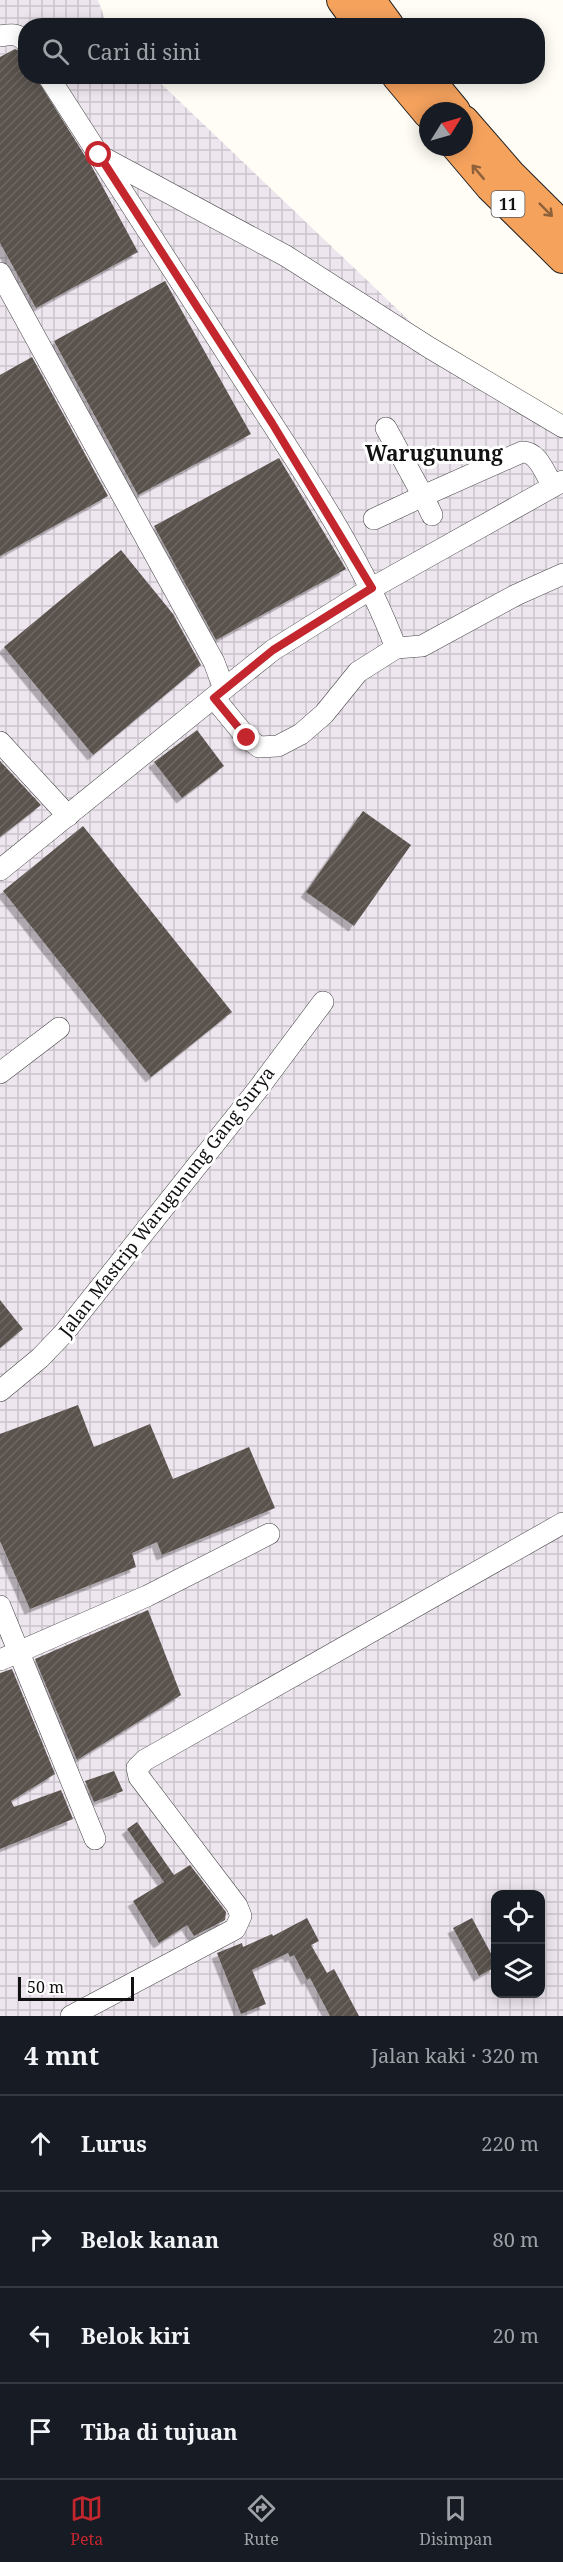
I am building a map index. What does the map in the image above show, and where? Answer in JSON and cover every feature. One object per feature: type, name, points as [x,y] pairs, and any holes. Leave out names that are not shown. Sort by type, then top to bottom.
[{"type":"highway","points":[[342,0],[355,18]]},
{"type":"highway","points":[[370,0],[383,18]]},
{"type":"highway","points":[[404,84],[419,102]]},
{"type":"highway","points":[[433,84],[448,102]]},
{"type":"highway","name":"11","points":[[473,131],[510,174],[563,227]]},
{"type":"highway","name":"11","points":[[465,156],[490,186],[563,258]]},
{"type":"street","points":[[0,36],[18,35]]},
{"type":"street","points":[[53,84],[272,423],[372,588],[396,648]]},
{"type":"street","points":[[99,155],[286,256],[430,348],[563,427]]},
{"type":"street","points":[[0,273],[214,662],[219,694],[247,738],[259,747],[278,746],[301,734],[324,714],[358,672],[396,648],[422,646],[516,595],[563,574]]},
{"type":"street","points":[[386,428],[432,515]]},
{"type":"street","points":[[0,870],[273,650],[372,588],[558,483],[535,456],[529,452],[522,452],[374,519]]},
{"type":"street","points":[[0,742],[68,816]]},
{"type":"street","name":"Jalan Mastrip Warugunung Gang Surya","points":[[0,1391],[40,1358],[64,1334],[258,1089],[323,1002]]},
{"type":"street","points":[[0,1073],[59,1028]]},
{"type":"street","points":[[71,2016],[235,1929],[241,1916],[237,1906],[138,1777],[137,1768],[166,1749],[563,1523]]},
{"type":"street","points":[[0,1660],[147,1596],[269,1534]]},
{"type":"street","points":[[0,1606],[95,1839]]},
{"type":"shaded area","points":[[0,0],[98,0],[104,18],[18,18],[18,84],[161,84],[416,327],[563,419],[563,2016],[0,2016]]},
{"type":"building","points":[[15,49],[18,50],[18,84],[40,84],[92,167],[138,252],[36,308],[0,243],[0,57]]},
{"type":"building","points":[[165,281],[251,434],[138,495],[54,341]]},
{"type":"building","points":[[32,357],[108,496],[0,556],[0,375]]},
{"type":"building","points":[[279,458],[346,569],[216,640],[154,526]]},
{"type":"building","points":[[121,550],[173,614],[201,665],[93,755],[4,647]]},
{"type":"building","points":[[197,730],[224,766],[182,798],[154,762]]},
{"type":"building","points":[[0,761],[41,805],[0,837]]},
{"type":"building","points":[[363,811],[411,845],[354,926],[306,892]]},
{"type":"building","points":[[83,826],[232,1012],[151,1077],[3,891]]},
{"type":"building","points":[[0,1300],[23,1329],[0,1348]]},
{"type":"building","points":[[78,1405],[94,1447],[150,1424],[173,1479],[249,1447],[275,1508],[162,1555],[157,1542],[132,1553],[136,1567],[30,1609],[0,1541],[0,1434]]},
{"type":"building","points":[[148,1610],[181,1695],[77,1760],[35,1659]]},
{"type":"building","points":[[12,1669],[55,1774],[11,1801],[14,1807],[61,1790],[73,1819],[0,1849],[0,1673]]},
{"type":"building","points":[[114,1771],[123,1791],[94,1802],[85,1781]]},
{"type":"building","points":[[137,1822],[174,1875],[190,1865],[226,1912],[225,1920],[194,1936],[187,1925],[159,1943],[133,1901],[164,1882],[127,1829]]},
{"type":"building","points":[[307,1918],[319,1941],[311,1945],[327,1973],[334,1969],[359,2016],[330,2016],[310,1978],[307,1980],[294,1955],[290,1957],[288,1953],[252,1970],[266,2004],[241,2014],[217,1953],[242,1943],[243,1947],[272,1934],[273,1936]]},
{"type":"building","points":[[472,1918],[491,1954],[491,1969],[479,1976],[453,1928]]},
{"type":"district","name":"Warugunung","points":[[434,454]]},
{"type":"route","points":[[99,155],[272,423],[372,588],[273,650],[214,698],[247,738]]}]
